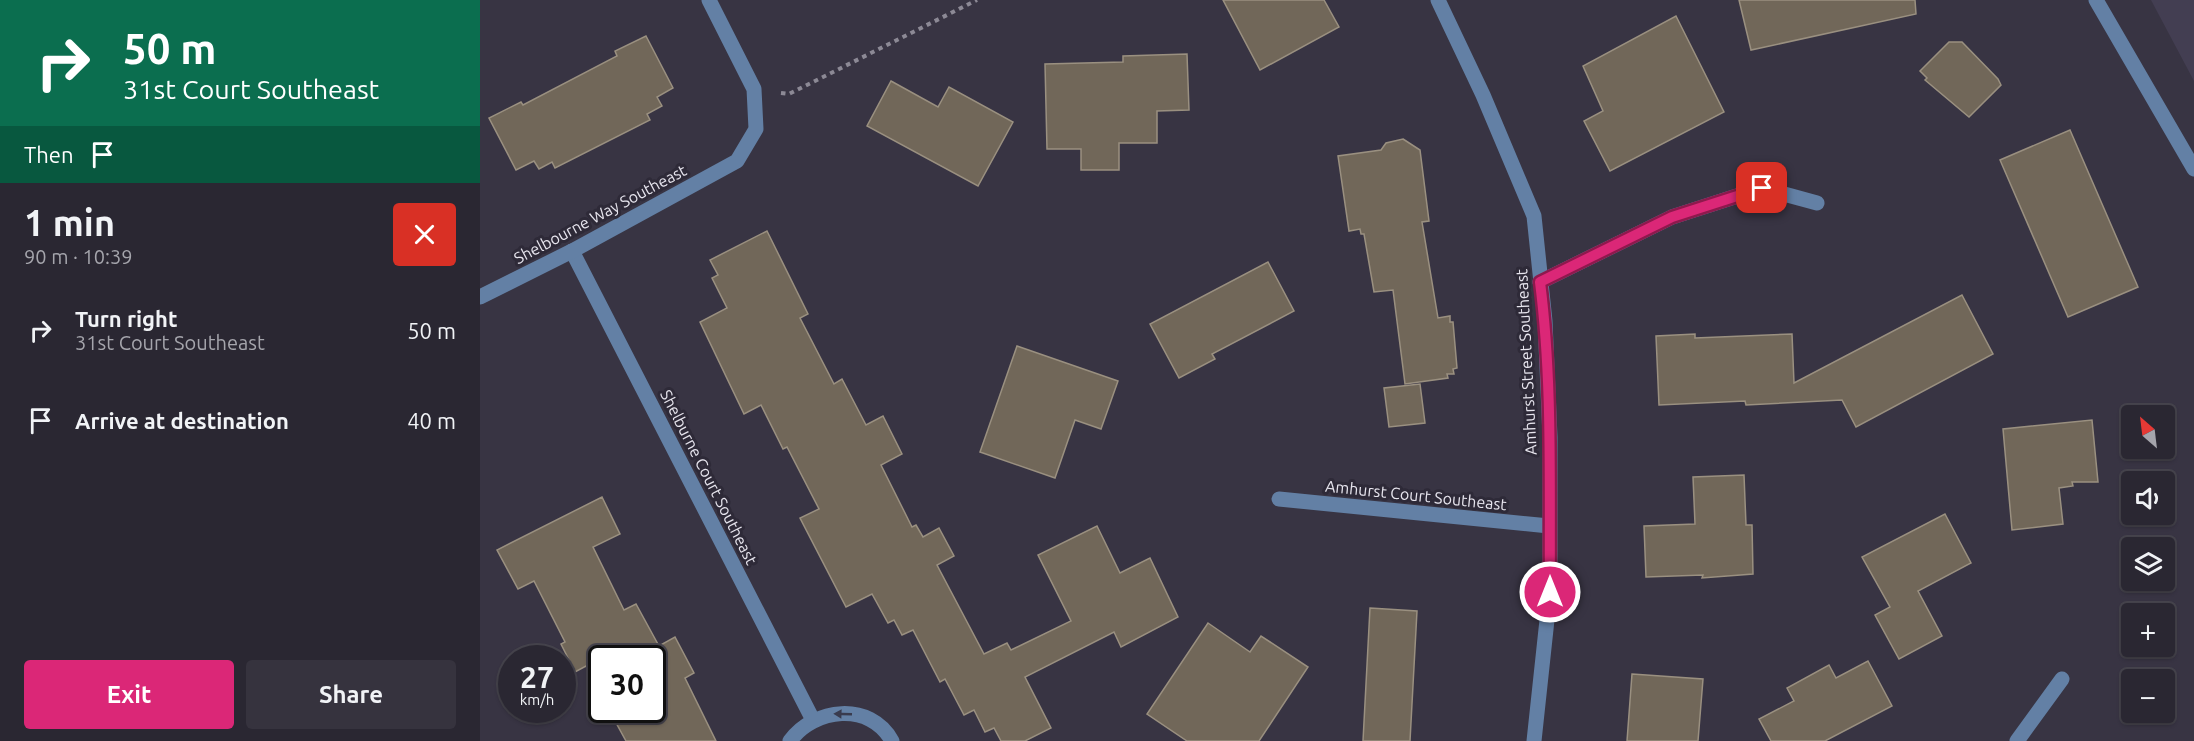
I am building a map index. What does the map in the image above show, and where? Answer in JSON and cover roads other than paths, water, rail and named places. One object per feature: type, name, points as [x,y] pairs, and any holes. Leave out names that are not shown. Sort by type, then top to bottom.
[{"type":"street","name":"Shelbourne Way Southeast","points":[[480,297],[572,251],[736,161],[756,129],[754,88],[709,0]]},
{"type":"street","name":"Amhurst Street Southeast","points":[[1438,0],[1484,95],[1534,216],[1545,321],[1550,437],[1550,592],[1534,741]]},
{"type":"street","points":[[2096,0],[2194,169]]},
{"type":"street","points":[[1540,282],[1672,217],[1762,188],[1817,203]]},
{"type":"street","name":"Shelburne Court Southeast","points":[[572,251],[813,720]]},
{"type":"street","name":"Amhurst Court Southeast","points":[[1279,498],[1550,526]]},
{"type":"street","points":[[2017,741],[2062,679]]},
{"type":"street","points":[[790,741],[798,731],[813,720],[833,713],[854,714],[873,722],[892,741]]}]
